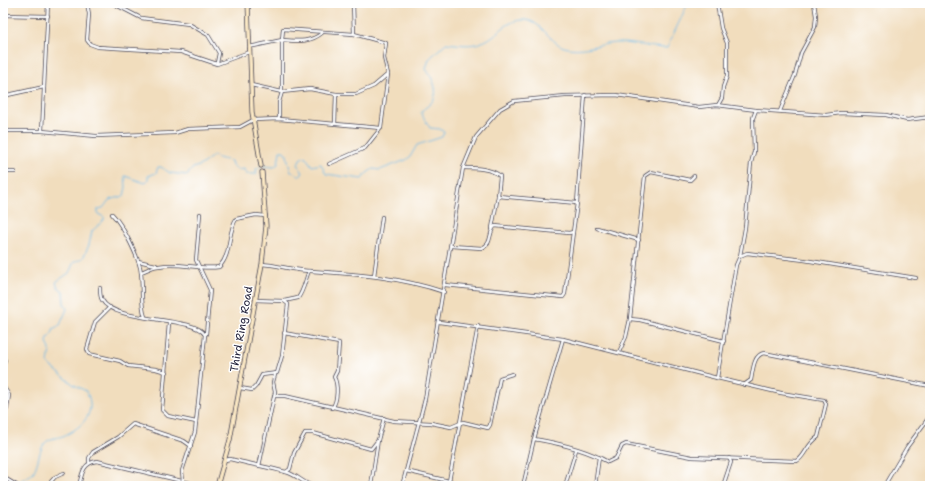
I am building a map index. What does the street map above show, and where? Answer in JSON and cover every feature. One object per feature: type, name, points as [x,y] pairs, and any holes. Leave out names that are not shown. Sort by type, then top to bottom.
[{"type":"street","points":[[42,131],[48,3]]},
{"type":"street","points":[[87,3],[89,14],[87,36],[90,44],[98,47],[181,52],[217,64],[249,52]]},
{"type":"street","points":[[112,3],[141,18],[189,24],[208,35],[219,53],[217,64]]},
{"type":"street","points":[[248,3],[253,120],[262,172]]},
{"type":"street","points":[[353,3],[354,34]]},
{"type":"street","points":[[717,3],[721,28],[726,43],[727,76],[723,87],[722,98],[717,105]]},
{"type":"street","points":[[779,111],[795,75],[801,53],[815,27],[816,16],[814,3]]},
{"type":"street","points":[[3,15],[48,16]]},
{"type":"street","points":[[279,119],[279,102],[282,92],[283,29],[354,34],[386,43],[384,58],[388,74],[381,128],[365,148],[329,164]]},
{"type":"street","points":[[249,47],[282,40],[302,41],[314,39],[322,32]]},
{"type":"street","points":[[251,85],[282,92],[310,89],[336,94],[356,94],[374,86],[388,74]]},
{"type":"street","points":[[3,96],[44,87]]},
{"type":"street","points":[[335,124],[336,94]]},
{"type":"street","points":[[445,285],[563,297],[565,294],[577,203],[585,95]]},
{"type":"street","points":[[402,486],[420,423],[439,322],[463,168],[476,138],[500,109],[514,101],[585,95],[616,95],[699,107],[717,105],[756,110],[826,115],[842,113],[886,115],[907,120],[930,117]]},
{"type":"street","points":[[717,378],[736,265],[740,256],[745,228],[751,163],[754,152],[753,118],[756,110]]},
{"type":"street","points":[[3,132],[42,131],[96,136],[175,133],[188,129],[240,127],[253,120],[279,119],[381,128]]},
{"type":"street","points":[[451,246],[482,248],[489,244],[498,196],[500,176],[496,173],[472,168],[463,168]]},
{"type":"street","points":[[3,172],[15,172]]},
{"type":"street","name":"Third Ring Road","points":[[217,486],[225,460],[240,388],[262,264],[266,216],[262,172]]},
{"type":"street","points":[[619,352],[626,337],[630,319],[644,181],[647,173],[651,172],[690,180],[694,176]]},
{"type":"street","points":[[498,196],[577,203]]},
{"type":"street","points":[[112,214],[121,225],[142,272],[141,289],[145,317]]},
{"type":"street","points":[[183,481],[182,471],[196,422],[205,335],[207,330],[210,290],[196,260],[200,214]]},
{"type":"street","points":[[142,272],[158,266],[168,265],[201,268],[219,266],[224,262],[230,234],[236,220],[256,215],[266,216]]},
{"type":"street","points":[[374,276],[382,217]]},
{"type":"street","points":[[492,228],[495,226],[569,233],[573,232]]},
{"type":"street","points":[[597,228],[639,240]]},
{"type":"street","points":[[740,256],[747,253],[804,260],[916,278]]},
{"type":"street","points":[[135,257],[139,262],[158,266]]},
{"type":"street","points":[[262,264],[309,271],[374,276],[422,285],[444,292]]},
{"type":"street","points":[[255,300],[284,301],[298,298],[302,292],[304,280],[309,271]]},
{"type":"street","points":[[100,288],[101,299],[110,307],[126,314],[169,323],[188,324],[203,330],[207,330]]},
{"type":"street","points":[[260,466],[275,392],[272,382],[277,373],[282,356],[288,307],[284,301]]},
{"type":"street","points":[[110,307],[95,322],[87,349],[89,354],[120,361],[128,366],[156,369],[166,372]]},
{"type":"street","points":[[630,319],[640,320],[724,341]]},
{"type":"street","points":[[439,322],[478,326],[563,339],[744,385],[817,398],[824,400],[826,404],[818,438],[810,442],[800,460],[692,457],[626,444],[622,446],[616,458],[612,462],[608,462],[599,457],[534,439]]},
{"type":"street","points":[[169,323],[162,410],[168,416],[196,422]]},
{"type":"street","points":[[449,481],[478,326]]},
{"type":"street","points":[[203,330],[205,335]]},
{"type":"street","points":[[284,333],[339,343],[337,371],[334,377],[337,384],[336,399],[332,408]]},
{"type":"street","points":[[523,486],[534,439],[563,339]]},
{"type":"street","points":[[744,385],[751,380],[756,358],[764,353],[930,386]]},
{"type":"street","points":[[3,365],[4,360]]},
{"type":"street","points":[[274,396],[285,396],[332,408],[401,422],[431,423],[451,427],[463,422],[488,428],[490,426],[500,378],[512,374]]},
{"type":"street","points":[[240,388],[252,390],[262,375],[275,375]]},
{"type":"street","points":[[3,386],[9,395],[7,409],[3,410]]},
{"type":"street","points":[[884,486],[907,448],[930,416]]},
{"type":"street","points":[[371,486],[378,440],[384,418]]},
{"type":"street","points":[[89,462],[88,458],[93,452],[118,437],[133,424],[184,441],[190,446]]},
{"type":"street","points":[[286,472],[290,469],[294,453],[305,433],[313,433],[371,449],[378,440]]},
{"type":"street","points":[[565,486],[576,450]]},
{"type":"street","points":[[595,486],[599,457]]},
{"type":"street","points":[[723,486],[731,462],[730,458]]},
{"type":"street","points":[[225,460],[230,459],[286,472],[299,477],[306,484],[314,486]]},
{"type":"street","points":[[79,486],[84,467],[89,462],[97,461],[203,486]]},
{"type":"street","points":[[406,471],[470,486]]},
{"type":"street","points":[[47,486],[54,477],[64,473]]},
{"type":"street","points":[[3,477],[18,486]]},
{"type":"street","points":[[444,486],[445,480]]},
{"type":"waterway","points":[[263,166],[274,167],[278,164],[280,151],[284,151],[287,155],[290,170],[299,176],[303,173],[298,164],[300,159],[305,156],[312,166],[321,164],[326,174],[362,179],[373,169],[380,170],[406,160],[410,157],[417,145],[442,137],[444,132],[440,129],[430,128],[421,113],[430,104],[435,96],[435,86],[426,69],[429,59],[446,43],[464,45],[478,44],[492,37],[506,25],[518,20],[524,20],[530,21],[540,27],[554,41],[564,47],[576,49],[621,43],[667,48],[688,3]]},
{"type":"waterway","points":[[17,484],[33,473],[42,448],[46,442],[70,433],[76,429],[82,424],[89,412],[90,406],[86,391],[74,385],[48,364],[50,349],[47,343],[53,329],[60,325],[67,309],[64,303],[63,291],[58,287],[56,282],[69,273],[74,262],[83,258],[89,245],[92,231],[104,220],[104,217],[98,214],[98,209],[103,208],[109,200],[124,196],[126,187],[125,176],[145,183],[148,180],[148,176],[156,173],[158,167],[161,167],[170,173],[187,175],[193,168],[201,165],[214,155],[217,158],[231,161],[232,165],[238,170],[244,169],[246,174],[257,174],[256,169],[260,167]]}]
